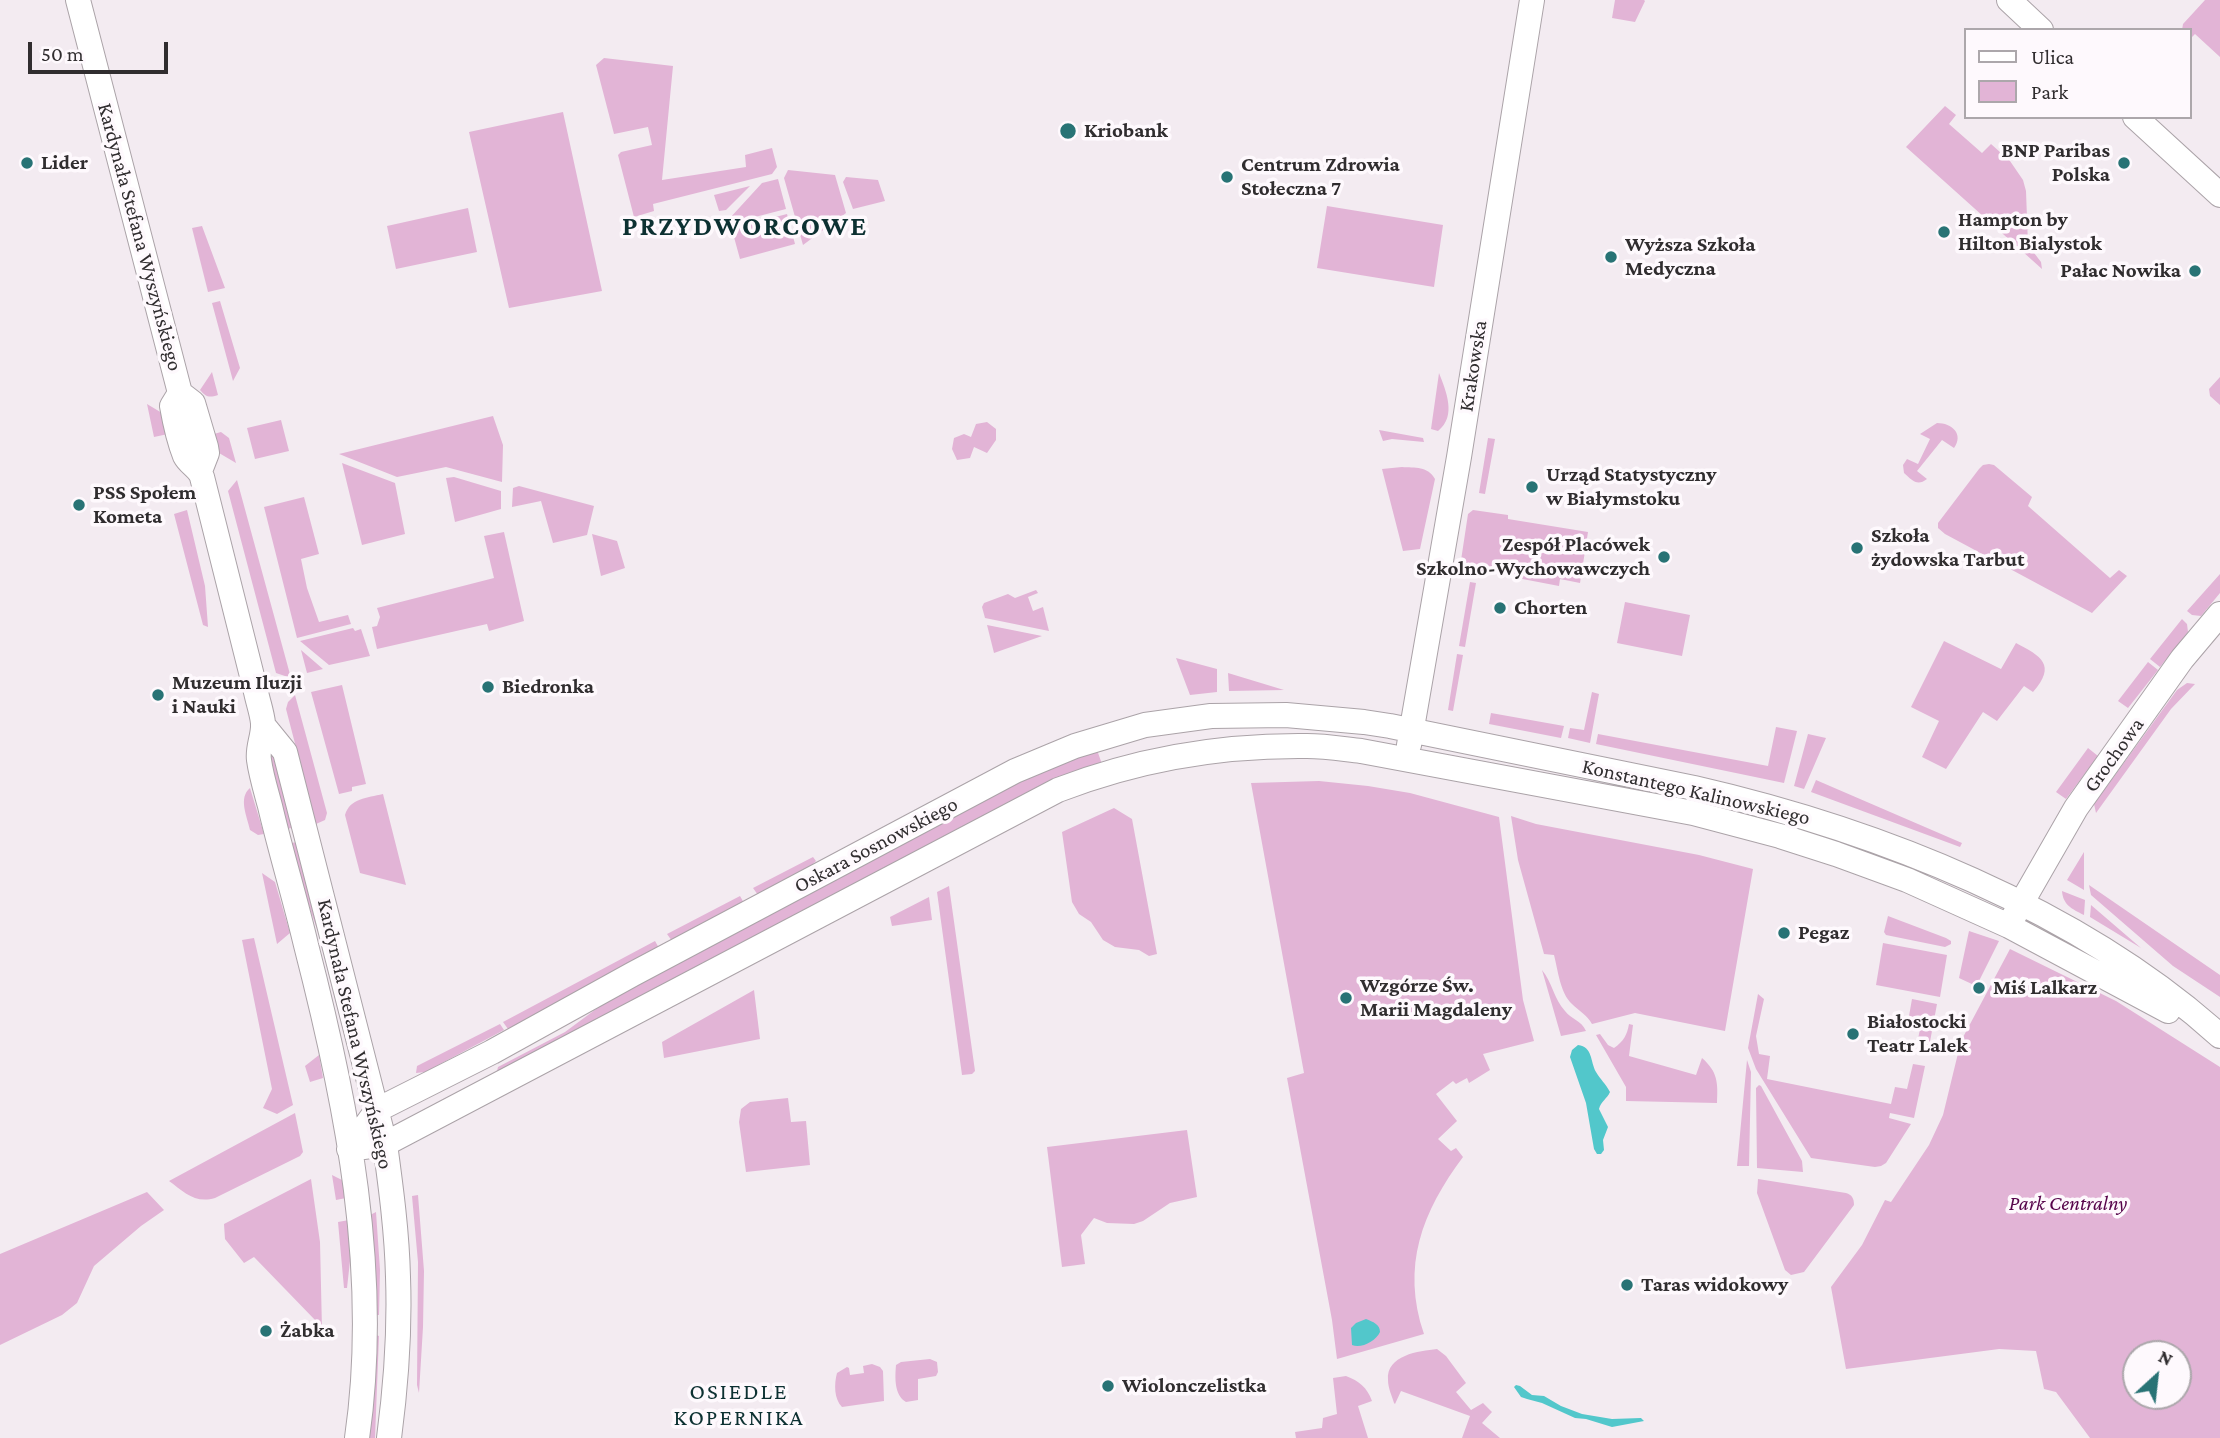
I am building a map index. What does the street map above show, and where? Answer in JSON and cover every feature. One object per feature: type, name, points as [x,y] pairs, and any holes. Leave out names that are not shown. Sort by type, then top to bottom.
[{"type":"street","name":"Kardynała Stefana Wyszyńskiego","points":[[78,0],[180,393],[172,407],[175,422],[186,458],[201,471],[263,724],[258,758],[284,867],[326,1020],[358,1203],[364,1331],[357,1438]]},
{"type":"street","name":"Krakowska","points":[[1407,760],[1459,457],[1532,0]]},
{"type":"street","points":[[2009,0],[2039,28]]},
{"type":"street","points":[[2137,119],[2220,195]]},
{"type":"street","name":"Grochowa","points":[[2014,915],[2076,807],[2182,659],[2220,614]]},
{"type":"street","name":"Oskara Sosnowskiego","points":[[377,1111],[1016,771],[1075,746],[1145,725],[1211,716],[1286,715],[1364,722],[1412,731]]},
{"type":"street","name":"Kardynała Stefana Wyszyńskiego","points":[[263,724],[285,752],[386,1144],[397,1264],[398,1334],[389,1438]]},
{"type":"street","points":[[1145,725],[1153,761]]},
{"type":"street","name":"Konstantego Kalinowskiego","points":[[1412,731],[1694,788],[1785,811],[1912,855],[2014,915]]},
{"type":"street","name":"Oskara Sosnowskiego","points":[[349,1149],[386,1144],[1058,790],[1113,770],[1201,752],[1310,746],[1361,751],[1407,760]]},
{"type":"street","name":"Konstantego Kalinowskiego","points":[[1407,760],[1693,813],[1780,836],[2014,915],[2113,954],[2203,1020],[2220,1036]]},
{"type":"street","points":[[1780,836],[1785,811]]},
{"type":"street","points":[[326,1020],[333,1029],[345,1031],[350,1029],[354,1019]]},
{"type":"street","points":[[492,1052],[486,1060],[486,1071],[496,1082],[506,1082]]},
{"type":"street","points":[[349,1149],[377,1111]]},
{"type":"street","points":[[364,1331],[375,1324],[382,1324],[389,1325],[398,1334]]},
{"type":"green space","points":[[1615,0],[1645,1],[1635,22],[1612,18]]},
{"type":"green space","points":[[2205,0],[2220,0],[2220,57],[2195,34],[2192,37],[2192,28],[2182,28]]},
{"type":"green space","points":[[604,58],[673,66],[662,180],[746,167],[745,155],[772,148],[777,167],[772,174],[653,204],[654,211],[634,217],[618,155],[652,145],[648,127],[614,134],[596,65]]},
{"type":"green space","points":[[1945,106],[1956,115],[1949,124],[1982,153],[1991,144],[2010,161],[2023,180],[2026,191],[2028,245],[2041,262],[2042,269],[1906,147]]},
{"type":"green space","points":[[563,112],[602,291],[509,308],[469,132]]},
{"type":"green space","points":[[788,170],[835,175],[846,213],[803,245],[784,178]]},
{"type":"green space","points":[[846,177],[878,180],[885,201],[853,209],[843,182]]},
{"type":"green space","points":[[778,179],[786,209],[755,217],[756,222],[787,214],[795,244],[740,259],[729,219],[762,183]]},
{"type":"green space","points":[[750,186],[726,210],[719,211],[714,195]]},
{"type":"green space","points":[[1327,206],[1443,225],[1434,287],[1317,268]]},
{"type":"green space","points":[[468,208],[477,252],[396,269],[387,226]]},
{"type":"green space","points":[[202,226],[225,288],[208,292],[192,228]]},
{"type":"green space","points":[[220,301],[240,368],[233,381],[212,303]]},
{"type":"green space","points":[[212,372],[218,395],[210,397],[200,390]]},
{"type":"green space","points":[[1439,373],[1447,395],[1449,411],[1444,425],[1438,431],[1431,429]]},
{"type":"green space","points":[[2220,377],[2220,405],[2210,396],[2209,389]]},
{"type":"green space","points":[[147,404],[162,413],[168,434],[154,437]]},
{"type":"green space","points":[[493,416],[503,445],[502,482],[446,467],[397,477],[339,454]]},
{"type":"green space","points":[[281,420],[289,451],[255,459],[247,428]]},
{"type":"green space","points":[[987,422],[996,429],[996,440],[987,453],[974,447],[970,458],[957,460],[952,449],[954,438],[964,434],[971,437],[976,424]]},
{"type":"green space","points":[[1937,423],[1955,430],[1957,443],[1954,448],[1942,440],[1917,471],[1927,479],[1915,482],[1904,473],[1903,465],[1907,459],[1918,464],[1930,439],[1920,434]]},
{"type":"green space","points":[[1379,430],[1423,438],[1424,442],[1392,439],[1383,441]]},
{"type":"green space","points":[[221,432],[229,438],[236,463],[219,453],[214,434]]},
{"type":"green space","points":[[1488,438],[1495,439],[1485,494],[1479,493]]},
{"type":"green space","points":[[342,463],[395,483],[405,534],[362,545]]},
{"type":"green space","points":[[1989,464],[1994,465],[2032,497],[2028,506],[2110,578],[2119,570],[2127,576],[2092,613],[1938,528],[1938,523],[1979,469]]},
{"type":"green space","points":[[1402,467],[1425,470],[1435,479],[1420,549],[1403,551],[1382,469]]},
{"type":"green space","points":[[454,477],[501,491],[501,509],[455,522],[446,478]]},
{"type":"green space","points":[[237,480],[291,678],[276,673],[228,491]]},
{"type":"green space","points":[[519,486],[594,506],[587,535],[553,543],[541,501],[512,507],[513,488]]},
{"type":"green space","points":[[304,497],[319,554],[301,559],[307,588],[319,622],[348,615],[351,624],[297,638],[264,507]]},
{"type":"green space","points":[[187,510],[205,586],[208,627],[203,625],[174,514]]},
{"type":"green space","points":[[1473,510],[1508,515],[1508,519],[1588,532],[1580,583],[1560,579],[1559,586],[1460,567],[1468,514]]},
{"type":"green space","points":[[504,532],[524,621],[489,631],[487,624],[377,649],[372,627],[377,626],[380,617],[377,608],[494,578],[484,536]]},
{"type":"green space","points":[[592,534],[617,541],[625,568],[601,576]]},
{"type":"green space","points":[[2220,574],[2220,593],[2201,616],[2192,615],[2187,611]]},
{"type":"green space","points":[[1470,582],[1476,583],[1465,647],[1459,646]]},
{"type":"green space","points":[[1036,590],[1038,593],[1028,597],[1033,611],[1043,607],[1049,631],[985,618],[982,607],[984,603],[1008,594],[1015,598]]},
{"type":"green space","points":[[1625,602],[1690,615],[1682,656],[1617,643]]},
{"type":"green space","points":[[2182,619],[2187,624],[2188,632],[2160,667],[2150,659]]},
{"type":"green space","points":[[987,625],[1042,636],[994,653]]},
{"type":"green space","points":[[353,628],[355,631],[361,629],[370,656],[329,665],[300,641]]},
{"type":"green space","points":[[1944,641],[2001,669],[2016,643],[2039,657],[2045,668],[2040,683],[2033,692],[2024,686],[1997,721],[1983,712],[1946,769],[1922,757],[1939,721],[1911,707]]},
{"type":"green space","points":[[301,650],[323,669],[307,673]]},
{"type":"green space","points":[[1457,654],[1463,655],[1453,711],[1448,710]]},
{"type":"green space","points":[[1176,658],[1217,669],[1217,692],[1190,695]]},
{"type":"green space","points":[[2148,662],[2158,670],[2128,708],[2118,701]]},
{"type":"green space","points":[[1228,673],[1284,690],[1229,691]]},
{"type":"green space","points":[[2187,683],[2195,684],[2171,709],[2096,813],[2094,804],[2177,690]]},
{"type":"green space","points":[[342,685],[366,784],[339,794],[311,692]]},
{"type":"green space","points":[[1592,692],[1599,694],[1590,743],[1568,738],[1570,728],[1584,730]]},
{"type":"green space","points":[[295,695],[327,813],[325,820],[316,824],[286,709],[288,702]]},
{"type":"green space","points":[[1491,713],[1564,726],[1561,738],[1489,724]]},
{"type":"green space","points":[[1776,727],[1797,731],[1784,783],[1596,744],[1598,734],[1768,766]]},
{"type":"green space","points":[[1808,734],[1826,738],[1804,789],[1794,786]]},
{"type":"green space","points":[[2088,748],[2098,756],[2066,799],[2056,792]]},
{"type":"green space","points":[[1097,750],[1102,764],[501,1072],[497,1071],[498,1067],[565,1032],[611,998],[1008,786]]},
{"type":"green space","points":[[275,753],[296,827],[287,829],[268,755]]},
{"type":"green space","points":[[1816,780],[1962,843],[1960,847],[1811,792]]},
{"type":"green space","points":[[1319,781],[1410,793],[1499,817],[1523,1000],[1534,1041],[1483,1054],[1490,1070],[1469,1083],[1467,1078],[1456,1084],[1453,1081],[1436,1094],[1457,1121],[1438,1139],[1451,1151],[1456,1148],[1463,1157],[1436,1198],[1427,1219],[1415,1263],[1417,1309],[1424,1334],[1337,1359],[1287,1078],[1304,1073],[1251,783]]},
{"type":"green space","points":[[250,788],[264,834],[258,835],[250,830],[244,802],[246,792]]},
{"type":"green space","points":[[383,794],[406,885],[360,873],[345,815],[355,802]]},
{"type":"green space","points":[[1114,808],[1132,819],[1157,954],[1149,956],[1139,950],[1115,947],[1103,940],[1091,922],[1079,914],[1072,902],[1062,832]]},
{"type":"green space","points":[[1511,816],[1536,824],[1699,855],[1753,869],[1725,1031],[1635,1013],[1592,1024],[1572,1004],[1562,988],[1554,955],[1544,954],[1518,860]]},
{"type":"green space","points":[[299,842],[344,1019],[340,1019],[318,932],[295,866],[290,843]]},
{"type":"green space","points":[[2084,852],[2084,890],[2067,880]]},
{"type":"green space","points":[[813,857],[816,861],[806,871],[758,895],[753,888]]},
{"type":"green space","points":[[262,873],[275,882],[290,933],[277,944]]},
{"type":"green space","points":[[2089,885],[2220,975],[2220,997],[2173,966],[2091,895]]},
{"type":"green space","points":[[949,886],[975,1071],[962,1075],[937,892]]},
{"type":"green space","points":[[2062,891],[2085,900],[2084,915],[2066,903]]},
{"type":"green space","points":[[740,896],[744,903],[672,941],[667,934]]},
{"type":"green space","points":[[929,897],[932,920],[892,926],[890,917]]},
{"type":"green space","points":[[2091,905],[2141,948],[2090,917]]},
{"type":"green space","points":[[1888,916],[1946,938],[1951,944],[1945,947],[1886,935],[1884,932]]},
{"type":"green space","points":[[1969,931],[1999,941],[1979,981],[1974,985],[1959,978]]},
{"type":"green space","points":[[254,938],[293,1105],[277,1114],[263,1108],[272,1089],[242,940]]},
{"type":"green space","points":[[655,941],[659,948],[508,1029],[503,1022]]},
{"type":"green space","points":[[1883,943],[1947,955],[1940,997],[1876,985]]},
{"type":"green space","name":"Park Centralny","points":[[2010,949],[2116,1001],[2220,1067],[2220,1438],[2090,1438],[2056,1392],[2044,1389],[2036,1351],[1999,1349],[1846,1369],[1831,1287],[1862,1245],[1885,1200],[1891,1202],[1929,1145],[1943,1115],[1961,1041]]},
{"type":"green space","points":[[1542,970],[1561,1006],[1586,1031],[1561,1036]]},
{"type":"green space","points":[[754,990],[760,1039],[664,1058],[662,1042]]},
{"type":"green space","points":[[1758,994],[1764,999],[1756,1036],[1759,1054],[1770,1056],[1767,1079],[1891,1104],[1895,1087],[1907,1089],[1913,1064],[1925,1066],[1914,1118],[1890,1113],[1889,1118],[1911,1124],[1886,1163],[1875,1167],[1811,1158],[1756,1069],[1748,1048]]},
{"type":"green space","points":[[1912,999],[1937,1004],[1929,1047],[1917,1044],[1922,1019],[1909,1016]]},
{"type":"green space","points":[[500,1024],[504,1030],[425,1072],[416,1073],[417,1066]]},
{"type":"green space","points":[[1629,1024],[1633,1025],[1629,1056],[1696,1075],[1702,1058],[1716,1078],[1717,1103],[1626,1101],[1626,1087],[1596,1035],[1600,1034],[1608,1045],[1614,1048],[1624,1038]]},
{"type":"green space","points":[[319,1055],[323,1078],[310,1082],[305,1066]]},
{"type":"green space","points":[[1747,1060],[1751,1072],[1749,1166],[1737,1166]]},
{"type":"green space","points":[[1759,1085],[1802,1161],[1803,1172],[1757,1168],[1756,1088]]},
{"type":"green space","points":[[788,1098],[791,1122],[806,1121],[810,1165],[746,1172],[739,1122],[741,1109],[750,1102]]},
{"type":"green space","points":[[295,1113],[303,1152],[300,1156],[215,1198],[201,1199],[190,1196],[169,1181]]},
{"type":"green space","points":[[1187,1130],[1197,1197],[1170,1203],[1134,1224],[1107,1223],[1094,1218],[1081,1235],[1085,1264],[1062,1267],[1047,1147]]},
{"type":"green space","points":[[332,1175],[342,1180],[346,1198],[336,1200]]},
{"type":"green space","points":[[311,1179],[320,1242],[322,1330],[312,1333],[308,1329],[316,1321],[254,1257],[244,1263],[225,1239],[224,1224]]},
{"type":"green space","points":[[1758,1179],[1846,1193],[1853,1199],[1854,1205],[1804,1272],[1791,1275],[1785,1270],[1757,1193]]},
{"type":"green space","points":[[147,1192],[164,1210],[94,1266],[77,1303],[62,1315],[0,1345],[0,1254]]},
{"type":"green space","points":[[418,1195],[424,1271],[419,1393],[418,1262],[412,1196]]},
{"type":"green space","points":[[376,1212],[380,1270],[379,1315],[376,1315],[370,1215]]},
{"type":"green space","points":[[349,1220],[352,1243],[347,1288],[344,1288],[338,1222]]},
{"type":"green space","points":[[376,1335],[379,1336],[375,1438],[367,1438]]},
{"type":"green space","points":[[1437,1349],[1446,1356],[1466,1383],[1456,1392],[1471,1410],[1483,1403],[1492,1412],[1482,1423],[1500,1438],[1462,1438],[1470,1416],[1401,1391],[1394,1403],[1388,1380],[1392,1365],[1405,1356]]},
{"type":"green space","points":[[930,1359],[937,1362],[936,1376],[918,1379],[918,1400],[906,1402],[897,1390],[896,1365]]},
{"type":"green space","points":[[872,1364],[883,1371],[884,1401],[842,1407],[835,1391],[837,1373],[847,1367],[850,1375],[864,1373],[863,1366]]},
{"type":"green space","points":[[1346,1376],[1362,1385],[1372,1401],[1358,1406],[1368,1438],[1296,1438],[1295,1432],[1322,1428],[1323,1418],[1337,1414],[1333,1378]]},
{"type":"water","points":[[1578,1045],[1589,1052],[1596,1072],[1610,1092],[1599,1109],[1608,1127],[1601,1154],[1597,1154],[1594,1149],[1586,1103],[1570,1057],[1572,1050]]},
{"type":"water","points":[[1366,1319],[1374,1322],[1380,1332],[1368,1343],[1352,1345],[1351,1328]]},
{"type":"water","points":[[1516,1385],[1532,1395],[1544,1396],[1582,1414],[1612,1419],[1641,1418],[1644,1421],[1612,1427],[1575,1418],[1521,1397],[1514,1387]]},
{"type":"place","name":"Kriobank","points":[[1068,131]]},
{"type":"place","name":"Lider","points":[[27,163]]},
{"type":"place","name":"BNP Paribas Polska","points":[[2124,163]]},
{"type":"place","name":"Centrum Zdrowia Stołeczna 7","points":[[1227,177]]},
{"type":"place","name":"Hampton by Hilton Bialystok","points":[[1944,232]]},
{"type":"place","name":"Wyższa Szkoła Medyczna","points":[[1611,257]]},
{"type":"place","name":"Pałac Nowika","points":[[2195,271]]},
{"type":"place","name":"Urząd Statystyczny w Białymstoku","points":[[1532,487]]},
{"type":"place","name":"PSS Społem Kometa","points":[[79,505]]},
{"type":"place","name":"Szkoła żydowska Tarbut","points":[[1857,548]]},
{"type":"place","name":"Zespół Placówek Szkolno-Wychowawczych","points":[[1664,557]]},
{"type":"place","name":"Chorten","points":[[1500,608]]},
{"type":"place","name":"Biedronka","points":[[488,687]]},
{"type":"place","name":"Muzeum Iluzji i Nauki","points":[[158,695]]},
{"type":"place","name":"Pegaz","points":[[1784,933]]},
{"type":"place","name":"Miś Lalkarz","points":[[1979,988]]},
{"type":"place","name":"Wzgórze Św. Marii Magdaleny","points":[[1346,998]]},
{"type":"place","name":"Białostocki Teatr Lalek","points":[[1853,1034]]},
{"type":"place","name":"Taras widokowy","points":[[1627,1285]]},
{"type":"place","name":"Żabka","points":[[266,1331]]},
{"type":"place","name":"Wiolonczelistka","points":[[1108,1386]]},
{"type":"district","name":"PRZYDWORCOWE","points":[[745,226]]},
{"type":"district","name":"OSIEDLE KOPERNIKA","points":[[739,1405]]}]
